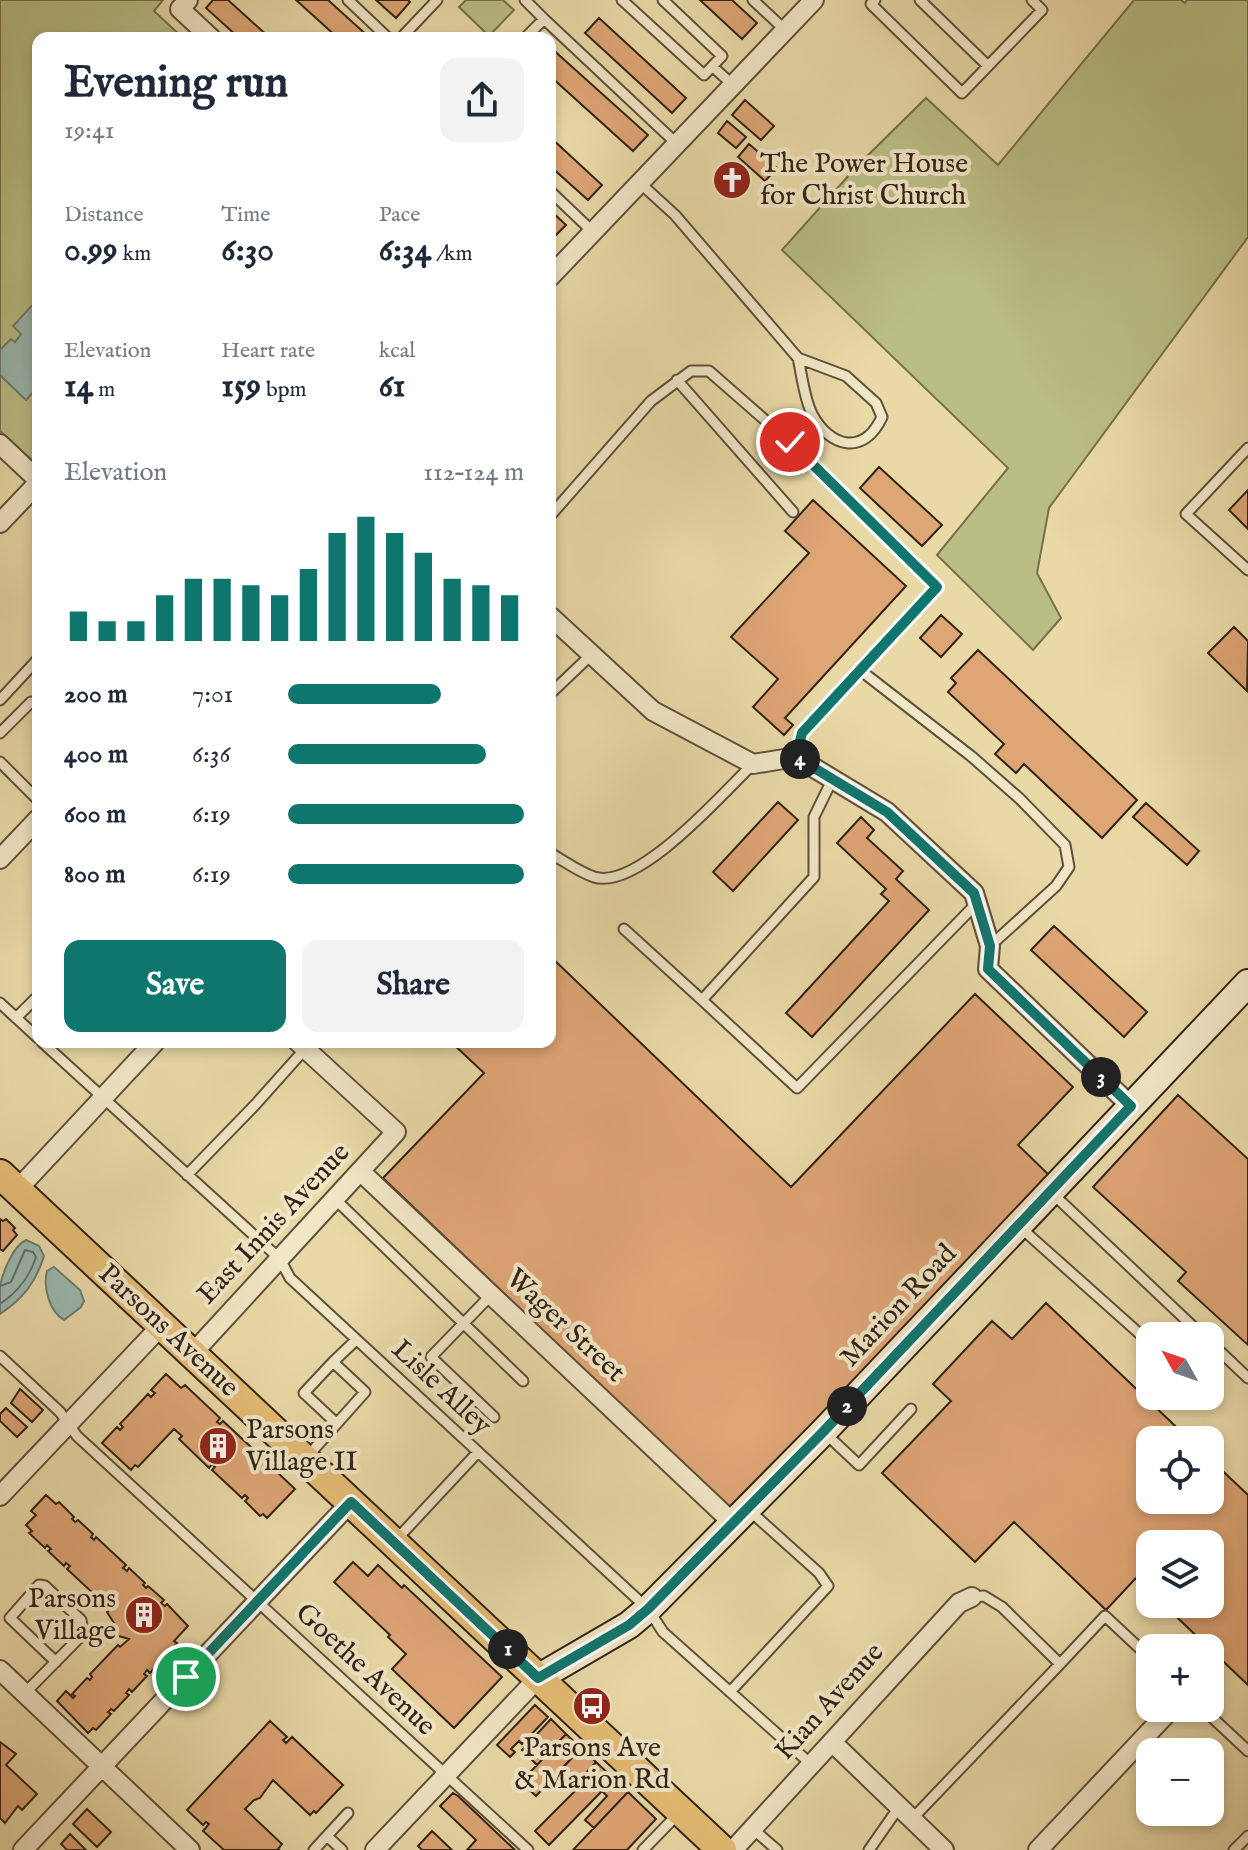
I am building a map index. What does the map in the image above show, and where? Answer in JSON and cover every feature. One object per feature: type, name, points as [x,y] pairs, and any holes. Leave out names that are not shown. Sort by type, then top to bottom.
[{"type":"main road","name":"Parsons Avenue","points":[[8,1182],[722,1850]]},
{"type":"street","points":[[556,271],[814,0]]},
{"type":"street","points":[[184,4],[206,32]]},
{"type":"street","points":[[0,444],[32,476]]},
{"type":"street","points":[[0,523],[32,488]]},
{"type":"street","points":[[556,621],[653,711],[753,764],[796,757],[887,812],[974,893],[990,946],[988,969],[1131,1106]]},
{"type":"street","points":[[0,859],[32,825]]},
{"type":"street","name":"Marion Road","points":[[538,1678],[629,1625],[648,1609],[823,1432],[1248,983]]},
{"type":"street","points":[[8,1182],[103,1098],[149,1048]]},
{"type":"street","name":"East Innis Avenue","points":[[192,1354],[396,1132],[304,1048]]},
{"type":"street","name":"Wager Street","points":[[360,1171],[491,1295],[740,1515]]},
{"type":"street","points":[[0,1496],[162,1325]]},
{"type":"street","points":[[23,1850],[351,1502]]},
{"type":"street","name":"Kian Avenue","points":[[733,1850],[959,1603],[972,1597]]},
{"type":"street","points":[[0,1670],[190,1850]]},
{"type":"street","points":[[375,1850],[538,1678]]},
{"type":"street","points":[[1038,1850],[1159,1722]]},
{"type":"street","points":[[833,1743],[944,1850]]},
{"type":"lane","points":[[348,0],[382,32]]},
{"type":"lane","points":[[407,32],[437,0]]},
{"type":"lane","points":[[525,0],[677,144]]},
{"type":"lane","points":[[622,0],[704,75],[722,56],[663,0]]},
{"type":"lane","points":[[753,0],[785,30]]},
{"type":"lane","points":[[875,0],[871,4],[962,93],[1042,10],[1032,0]]},
{"type":"lane","points":[[920,0],[988,66]]},
{"type":"lane","points":[[531,32],[544,19]]},
{"type":"lane","points":[[713,67],[733,85]]},
{"type":"lane","points":[[641,184],[675,215],[798,358],[811,413],[827,434],[844,443],[861,443],[875,432],[882,417],[869,395],[846,376],[798,358]]},
{"type":"lane","points":[[556,197],[593,232]]},
{"type":"lane","points":[[556,509],[651,401],[691,371],[709,371],[790,442],[937,587],[802,733],[796,757]]},
{"type":"lane","points":[[677,380],[793,512]]},
{"type":"lane","points":[[1248,448],[1186,514],[1248,570]]},
{"type":"lane","points":[[556,688],[592,654]]},
{"type":"lane","points":[[0,700],[32,665]]},
{"type":"lane","points":[[860,670],[971,756],[1019,798],[1065,845],[1069,867],[1056,886],[990,946]]},
{"type":"lane","points":[[0,733],[32,702]]},
{"type":"lane","points":[[0,762],[32,794]]},
{"type":"lane","points":[[556,856],[596,878],[623,875],[670,846],[753,764]]},
{"type":"lane","points":[[702,1000],[814,877],[814,817],[833,778]]},
{"type":"lane","points":[[624,929],[797,1088],[976,904]]},
{"type":"lane","points":[[16,1018],[32,1002]]},
{"type":"lane","name":"Lisle Alley","points":[[0,1003],[32,1033]]},
{"type":"lane","name":"Lisle Alley","points":[[49,1048],[280,1259],[290,1278],[648,1609],[663,1632],[812,1765]]},
{"type":"lane","points":[[187,1175],[255,1105],[299,1048]]},
{"type":"lane","points":[[1051,1192],[1188,1322]]},
{"type":"lane","points":[[335,1199],[523,1381]]},
{"type":"lane","points":[[1019,1225],[1136,1330]]},
{"type":"lane","points":[[491,1295],[431,1357],[494,1417]]},
{"type":"lane","points":[[336,1423],[304,1393],[356,1340]]},
{"type":"lane","points":[[1224,1355],[1248,1378]]},
{"type":"lane","name":"Goethe Avenue","points":[[0,1356],[60,1412],[77,1436],[528,1850]]},
{"type":"lane","points":[[305,1459],[365,1392],[333,1362]]},
{"type":"lane","points":[[823,1432],[859,1465],[911,1409]]},
{"type":"lane","points":[[394,1542],[478,1452]]},
{"type":"lane","points":[[730,1692],[828,1586],[819,1573],[740,1515]]},
{"type":"lane","points":[[25,1693],[56,1662],[79,1638],[84,1625],[45,1586],[39,1585],[10,1618],[56,1662]]},
{"type":"lane","points":[[972,1597],[984,1596],[1002,1607],[1060,1664]]},
{"type":"lane","points":[[869,1850],[1060,1664],[1105,1616],[1136,1645]]},
{"type":"lane","points":[[1217,1722],[1248,1751]]},
{"type":"lane","points":[[643,1850],[680,1811]]},
{"type":"lane","points":[[314,1850],[348,1813]]},
{"type":"lane","points":[[753,1829],[777,1850]]},
{"type":"lane","points":[[327,1836],[342,1850]]},
{"type":"lane","points":[[1234,1850],[1248,1836]]},
{"type":"green space","points":[[0,0],[163,0],[154,11],[177,32],[32,32],[32,460],[0,431]]},
{"type":"green space","points":[[466,0],[503,0],[514,10],[493,32],[485,32],[459,7]]},
{"type":"green space","points":[[1134,0],[1181,0],[1185,3],[1187,0],[1248,0],[1248,237],[1049,508],[1037,573],[1061,618],[1033,650],[937,555],[1008,468],[782,250],[858,165],[926,98],[998,165]]},
{"type":"water","points":[[32,305],[32,394],[26,400],[0,375],[0,350],[11,339],[15,342],[21,334],[13,326]]},
{"type":"water","points":[[26,1240],[39,1246],[44,1256],[41,1265],[28,1289],[0,1314],[0,1286],[4,1274],[13,1254]]},
{"type":"water","points":[[54,1267],[80,1290],[84,1301],[64,1320],[54,1311],[47,1291],[47,1271]]},
{"type":"building","points":[[213,0],[228,0],[263,32],[232,32],[206,8]]},
{"type":"building","points":[[296,0],[328,0],[363,32],[331,32]]},
{"type":"building","points":[[376,0],[408,0],[410,2],[396,18]]},
{"type":"building","points":[[700,0],[732,0],[757,23],[742,39]]},
{"type":"building","points":[[599,18],[686,98],[672,113],[585,33]]},
{"type":"building","points":[[556,52],[648,135],[633,151],[556,81]]},
{"type":"building","points":[[745,100],[774,126],[761,140],[732,115]]},
{"type":"building","points":[[727,121],[746,137],[736,148],[718,133]]},
{"type":"building","points":[[556,143],[602,185],[588,200],[556,171]]},
{"type":"building","points":[[749,144],[777,168],[765,181],[738,157]]},
{"type":"building","points":[[556,216],[566,225],[556,235]]},
{"type":"building","points":[[879,467],[942,525],[922,546],[860,488]]},
{"type":"building","points":[[1248,490],[1248,529],[1229,510]]},
{"type":"building","points":[[813,500],[906,586],[785,718],[793,725],[784,735],[753,707],[778,679],[731,637],[809,553],[785,531]]},
{"type":"building","points":[[941,615],[962,634],[941,657],[920,638]]},
{"type":"building","points":[[1234,627],[1248,641],[1247,691],[1208,653]]},
{"type":"building","points":[[978,650],[1137,800],[1102,838],[1024,764],[1016,773],[995,754],[1004,744],[948,692],[956,683],[951,678]]},
{"type":"building","points":[[778,802],[798,820],[733,891],[713,872]]},
{"type":"building","points":[[1146,803],[1199,851],[1187,865],[1133,817]]},
{"type":"building","points":[[861,817],[874,830],[867,838],[903,871],[896,879],[929,910],[812,1037],[786,1013],[889,901],[881,894],[886,889],[837,843]]},
{"type":"building","points":[[1054,926],[1147,1012],[1124,1037],[1031,950]]},
{"type":"building","points":[[556,962],[791,1187],[975,994],[1073,1087],[1018,1145],[1051,1177],[732,1511],[383,1178],[484,1073],[457,1048],[556,1048]]},
{"type":"building","points":[[1178,1095],[1248,1159],[1248,1345],[1178,1281],[1186,1272],[1093,1187]]},
{"type":"building","points":[[0,1219],[6,1219],[17,1235],[3,1251],[0,1249]]},
{"type":"building","points":[[1046,1303],[1136,1389],[1136,1410],[1158,1410],[1175,1426],[1136,1426],[1136,1514],[1224,1514],[1224,1472],[1248,1495],[1248,1685],[1224,1662],[1224,1634],[1194,1634],[1178,1618],[1224,1618],[1224,1530],[1136,1530],[1136,1578],[1106,1610],[1014,1522],[975,1562],[882,1473],[951,1401],[933,1384],[992,1321],[1012,1339]]},
{"type":"building","name":"Parsons Village II","points":[[166,1374],[181,1388],[185,1385],[220,1418],[217,1422],[220,1424],[223,1421],[253,1449],[249,1452],[257,1460],[260,1456],[295,1489],[267,1518],[263,1514],[260,1516],[245,1501],[248,1498],[245,1495],[242,1498],[212,1470],[215,1467],[212,1464],[209,1468],[179,1439],[182,1436],[174,1429],[138,1467],[135,1465],[131,1470],[102,1443],[117,1427],[120,1430],[123,1427],[120,1424],[148,1394],[151,1397],[155,1393],[151,1390]]},
{"type":"building","points":[[20,1389],[43,1410],[32,1422],[11,1403]]},
{"type":"building","points":[[6,1408],[27,1427],[17,1437],[0,1421],[0,1414]]},
{"type":"building","name":"Parsons Village","points":[[46,1495],[56,1504],[59,1502],[75,1522],[78,1520],[93,1534],[91,1537],[94,1540],[96,1537],[126,1565],[123,1568],[127,1571],[129,1568],[145,1583],[146,1588],[148,1586],[164,1600],[161,1603],[167,1604],[188,1626],[150,1673],[147,1670],[144,1674],[147,1676],[132,1692],[129,1689],[126,1693],[129,1695],[114,1711],[111,1709],[108,1712],[111,1714],[96,1730],[93,1728],[88,1733],[57,1701],[66,1691],[73,1698],[75,1696],[72,1694],[87,1678],[90,1680],[90,1674],[118,1645],[120,1647],[129,1639],[115,1635],[114,1623],[107,1612],[114,1604],[106,1597],[96,1596],[67,1569],[70,1566],[66,1563],[64,1566],[48,1551],[51,1549],[47,1545],[45,1548],[29,1533],[32,1531],[26,1525],[36,1515],[31,1511]]},
{"type":"building","points":[[353,1562],[368,1576],[378,1565],[402,1588],[404,1585],[502,1677],[454,1728],[392,1669],[406,1654],[334,1582]]},
{"type":"building","points":[[535,1705],[548,1717],[522,1744],[519,1741],[511,1749],[515,1752],[510,1757],[497,1745]]},
{"type":"building","points":[[551,1719],[566,1734],[537,1765],[522,1750]]},
{"type":"building","points":[[270,1721],[287,1737],[283,1740],[286,1743],[292,1737],[343,1785],[316,1813],[314,1811],[310,1815],[273,1780],[260,1798],[245,1809],[282,1844],[280,1850],[224,1850],[203,1831],[209,1824],[206,1822],[203,1825],[187,1810]]},
{"type":"building","points":[[566,1734],[581,1748],[536,1796],[521,1782]]},
{"type":"building","points":[[0,1742],[16,1754],[6,1765],[37,1794],[22,1810],[18,1806],[5,1823],[0,1818]]},
{"type":"building","points":[[581,1748],[596,1762],[575,1785],[560,1771]]},
{"type":"building","points":[[596,1762],[628,1792],[594,1828],[585,1820],[607,1796],[602,1791],[549,1845],[535,1831],[587,1779],[584,1776]]},
{"type":"building","points":[[628,1792],[656,1819],[627,1850],[573,1850]]},
{"type":"building","points":[[453,1793],[515,1850],[467,1850],[476,1840],[440,1806]]},
{"type":"building","points":[[87,1809],[111,1832],[97,1847],[73,1824]]},
{"type":"building","points":[[432,1831],[452,1850],[422,1850],[418,1846]]},
{"type":"building","points":[[70,1834],[86,1850],[67,1850],[61,1844]]},
{"type":"place","name":"The Power House for Christ Church","points":[[732,180]]},
{"type":"place","name":"Parsons Village II","points":[[218,1446]]},
{"type":"place","name":"Parsons Village","points":[[144,1615]]},
{"type":"place","name":"Parsons Ave & Marion Rd","points":[[592,1706]]},
{"type":"route","points":[[186,1677],[351,1502],[538,1678],[629,1625],[669,1589],[823,1432],[1131,1106],[988,969],[990,946],[974,893],[887,812],[796,757],[802,733],[937,587],[790,442]]}]
